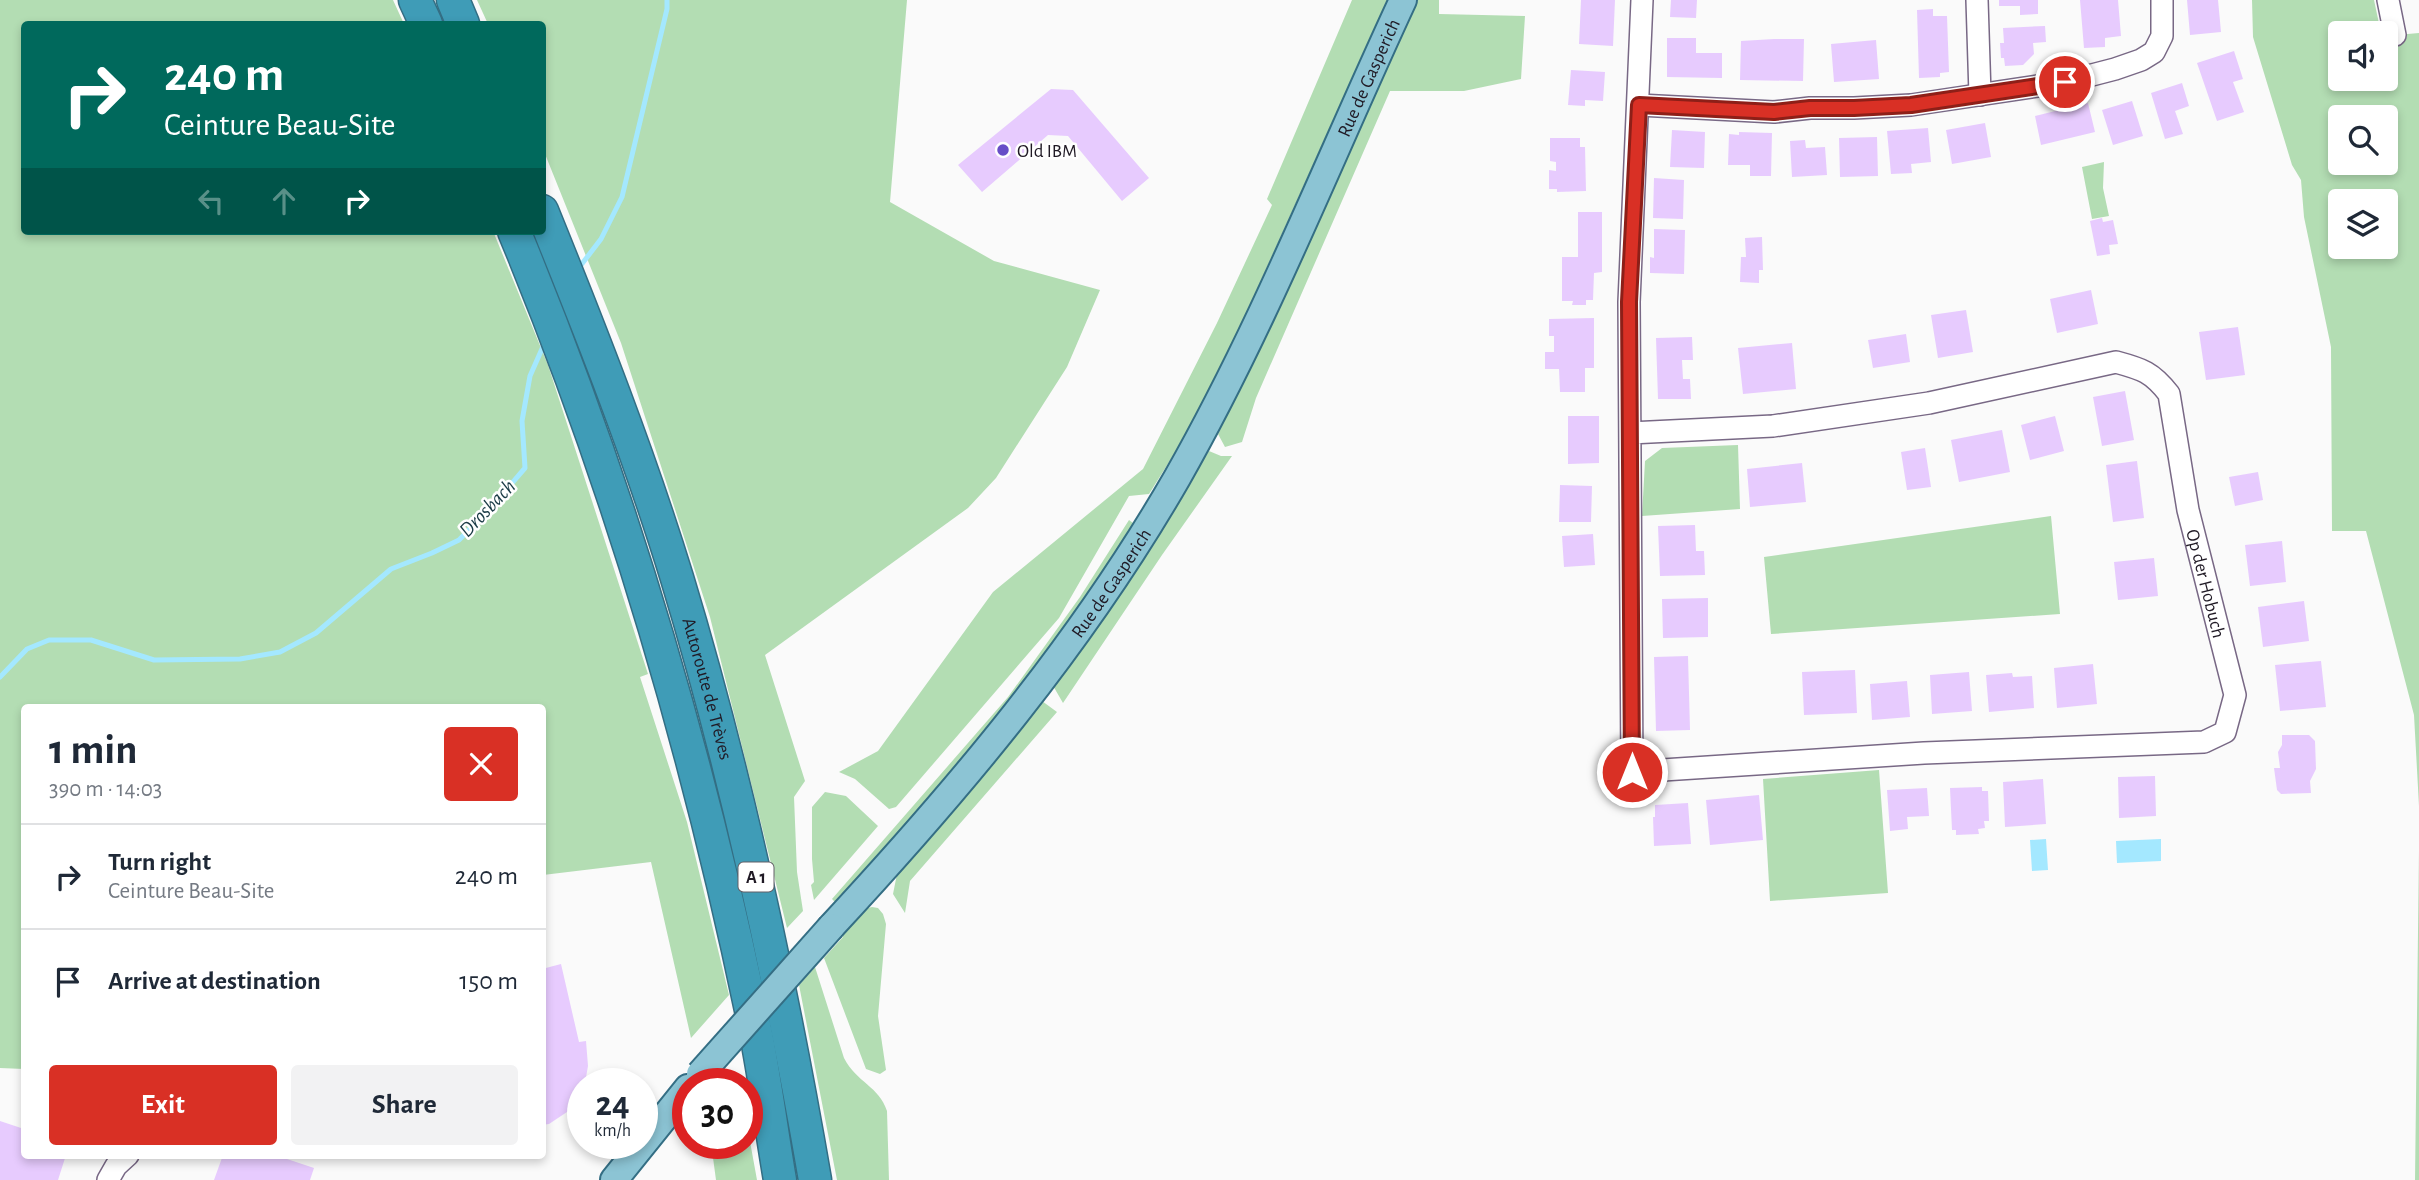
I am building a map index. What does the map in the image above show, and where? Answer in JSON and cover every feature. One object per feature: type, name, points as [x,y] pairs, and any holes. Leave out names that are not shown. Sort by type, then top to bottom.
[{"type":"highway","points":[[415,0],[425,21]]},
{"type":"highway","points":[[453,0],[462,21]]},
{"type":"highway","name":"Autoroute de Trèves","points":[[546,221],[607,380],[677,579],[746,831],[790,1031],[816,1180]]},
{"type":"highway","name":"Autoroute de Trèves","points":[[516,235],[571,378],[644,589],[714,841],[757,1041],[780,1180]]},
{"type":"main road","name":"Rue de Gasperich","points":[[705,1068],[967,776],[1088,618],[1178,477],[1246,346],[1401,3]]},
{"type":"main road","name":"Rue de Gasperich","points":[[614,1180],[672,1108]]},
{"type":"street","points":[[1630,433],[1629,302],[1642,0]]},
{"type":"street","points":[[1977,0],[1980,95]]},
{"type":"street","points":[[1639,105],[1774,112],[1810,108],[1911,105],[2065,82],[2115,69],[2141,60],[2154,52],[2162,36],[2162,0]]},
{"type":"street","points":[[2388,0],[2392,21]]},
{"type":"street","name":"Op der Hobuch","points":[[2116,362],[2145,370],[2158,379],[2169,394],[2188,510],[2235,695],[2225,732],[2204,742],[1924,753],[1632,772],[1630,433],[1773,425],[1916,405],[2116,362]]},
{"type":"street","points":[[108,1180],[124,1159]]},
{"type":"green space","points":[[0,0],[393,0],[403,21],[21,21],[21,235],[495,235],[548,365],[648,674],[640,677],[687,822],[729,995],[691,1038],[651,862],[546,875],[546,704],[21,704],[21,1069],[0,1068]]},
{"type":"green space","points":[[477,0],[907,0],[890,202],[994,261],[1100,290],[1067,367],[996,478],[968,508],[765,655],[805,781],[794,797],[797,872],[803,911],[787,928],[710,617],[621,343],[546,156],[546,21],[487,21]]},
{"type":"green space","points":[[1352,0],[1387,0],[1206,403],[1149,494],[1129,496],[1059,618],[896,807],[889,809],[855,779],[839,772],[878,751],[993,592],[1143,469],[1217,323],[1272,205],[1267,199]]},
{"type":"green space","points":[[1418,0],[1439,0],[1439,14],[1525,16],[1521,79],[1464,91],[1390,91],[1256,398],[1242,442],[1225,447],[1218,434]]},
{"type":"green space","points":[[2252,0],[2374,0],[2378,21],[2328,21],[2328,91],[2398,91],[2398,35],[2419,33],[2419,806],[2414,715],[2366,531],[2332,531],[2331,347],[2304,217],[2301,180],[2292,165],[2253,37]]},
{"type":"green space","points":[[2104,162],[2103,188],[2109,216],[2092,219],[2082,167]]},
{"type":"green space","points":[[1738,445],[1740,509],[1642,516],[1645,461],[1662,448]]},
{"type":"green space","points":[[1209,451],[1221,456],[1232,456],[1063,703],[1052,684],[1149,545]]},
{"type":"green space","points":[[2051,516],[2060,614],[1771,634],[1764,557]]},
{"type":"green space","points":[[1129,520],[1133,523],[1131,528],[1112,559],[1007,708],[946,783],[837,904],[832,899],[1008,697],[1080,597]]},
{"type":"green space","points":[[1042,701],[1057,712],[910,881],[905,913],[893,894],[897,874],[988,769]]},
{"type":"green space","points":[[1879,770],[1888,893],[1770,901],[1763,779]]},
{"type":"green space","points":[[825,792],[846,796],[878,826],[814,900],[811,885],[814,882],[812,807]]},
{"type":"green space","points":[[2419,850],[2419,1180],[2415,1180]]},
{"type":"green space","points":[[878,908],[883,914],[886,924],[878,1016],[886,1070],[880,1074],[866,1069],[824,958],[843,937],[840,933],[864,909]]},
{"type":"green space","points":[[815,967],[844,1058],[879,1096],[887,1111],[889,1180],[837,1180],[799,985]]},
{"type":"green space","points":[[713,1159],[753,1159],[757,1180],[716,1180]]},
{"type":"water","points":[[2046,839],[2048,870],[2032,871],[2030,840]]},
{"type":"water","points":[[2161,839],[2161,861],[2117,863],[2116,841]]},
{"type":"building","points":[[1581,0],[1615,0],[1613,46],[1579,44]]},
{"type":"building","points":[[1671,0],[1697,0],[1696,18],[1670,17]]},
{"type":"building","points":[[1999,0],[2038,0],[2038,14],[2020,15],[2020,6],[1999,6]]},
{"type":"building","points":[[2080,0],[2118,0],[2121,36],[2105,38],[2105,47],[2084,48]]},
{"type":"building","points":[[2187,0],[2218,0],[2221,32],[2190,35]]},
{"type":"building","points":[[1933,9],[1933,16],[1947,16],[1949,72],[1940,73],[1940,77],[1919,78],[1917,10]]},
{"type":"building","points":[[2045,26],[2046,42],[2033,43],[2034,54],[2023,65],[2005,66],[2004,58],[2001,58],[2000,43],[2004,43],[2003,28]]},
{"type":"building","points":[[1667,38],[1696,38],[1696,53],[1722,53],[1722,78],[1667,77]]},
{"type":"building","points":[[1804,39],[1803,81],[1740,80],[1741,41]]},
{"type":"building","points":[[1876,40],[1879,79],[1834,82],[1831,44]]},
{"type":"building","points":[[2234,51],[2243,79],[2233,82],[2244,112],[2217,121],[2197,63]]},
{"type":"building","points":[[1571,70],[1605,72],[1603,101],[1585,100],[1585,106],[1568,105]]},
{"type":"building","points":[[2182,83],[2189,106],[2175,111],[2183,134],[2165,139],[2151,93]]},
{"type":"building","name":"Old IBM","points":[[1051,89],[1073,90],[1149,178],[1122,201],[1068,136],[1048,135],[982,192],[958,165]]},
{"type":"building","points":[[2132,101],[2143,136],[2113,145],[2102,110]]},
{"type":"building","points":[[2088,103],[2095,132],[2041,145],[2035,116]]},
{"type":"building","points":[[1985,123],[1991,157],[1952,164],[1946,130]]},
{"type":"building","points":[[1928,128],[1931,162],[1911,164],[1912,173],[1891,174],[1887,131]]},
{"type":"building","points":[[1672,130],[1705,132],[1704,168],[1670,167]]},
{"type":"building","points":[[1739,132],[1772,133],[1771,176],[1750,176],[1750,165],[1728,165],[1729,134],[1739,135]]},
{"type":"building","points":[[1877,137],[1878,176],[1840,177],[1839,138]]},
{"type":"building","points":[[1550,138],[1580,138],[1580,147],[1585,147],[1586,191],[1557,192],[1557,189],[1549,189],[1549,170],[1556,171],[1556,162],[1550,161]]},
{"type":"building","points":[[1805,140],[1806,148],[1825,147],[1827,175],[1792,177],[1790,141]]},
{"type":"building","points":[[1654,178],[1684,180],[1683,219],[1653,218]]},
{"type":"building","points":[[1578,212],[1602,212],[1602,272],[1594,273],[1593,300],[1586,300],[1586,305],[1572,305],[1573,301],[1562,301],[1562,257],[1578,257]]},
{"type":"building","points":[[2102,218],[2103,222],[2113,220],[2118,244],[2109,245],[2110,254],[2097,256],[2090,221]]},
{"type":"building","points":[[1654,229],[1685,230],[1684,274],[1650,273],[1650,257],[1654,258]]},
{"type":"building","points":[[1762,237],[1763,270],[1759,270],[1759,283],[1740,282],[1741,257],[1746,257],[1745,238]]},
{"type":"building","points":[[2091,290],[2098,324],[2057,333],[2050,299]]},
{"type":"building","points":[[1966,310],[1973,352],[1938,358],[1931,315]]},
{"type":"building","points":[[1594,318],[1594,368],[1585,368],[1585,392],[1560,392],[1559,369],[1545,369],[1545,352],[1554,352],[1554,336],[1549,336],[1549,319]]},
{"type":"building","points":[[2238,327],[2245,375],[2206,380],[2199,332]]},
{"type":"building","points":[[1906,334],[1910,362],[1873,368],[1868,340]]},
{"type":"building","points":[[1692,337],[1693,360],[1682,360],[1683,379],[1690,379],[1691,399],[1658,399],[1656,338]]},
{"type":"building","points":[[1792,343],[1796,389],[1743,394],[1738,348]]},
{"type":"building","points":[[2125,391],[2134,440],[2102,446],[2093,397]]},
{"type":"building","points":[[1568,416],[1599,416],[1599,463],[1568,464]]},
{"type":"building","points":[[2055,416],[2064,451],[2030,460],[2021,425]]},
{"type":"building","points":[[2002,430],[2010,472],[1959,482],[1951,440]]},
{"type":"building","points":[[1925,448],[1931,487],[1907,490],[1901,452]]},
{"type":"building","points":[[2137,461],[2144,518],[2113,522],[2106,465]]},
{"type":"building","points":[[1802,463],[1806,502],[1750,507],[1747,469]]},
{"type":"building","points":[[2258,472],[2263,500],[2235,506],[2229,477]]},
{"type":"building","points":[[1560,485],[1592,486],[1591,522],[1559,522]]},
{"type":"building","points":[[1695,525],[1696,551],[1704,551],[1705,575],[1660,576],[1658,526]]},
{"type":"building","points":[[1593,534],[1595,565],[1564,567],[1562,536]]},
{"type":"building","points":[[2282,541],[2286,582],[2250,586],[2245,545]]},
{"type":"building","points":[[2154,558],[2158,596],[2118,600],[2114,562]]},
{"type":"building","points":[[1708,598],[1708,637],[1663,638],[1662,599]]},
{"type":"building","points":[[2304,601],[2309,641],[2263,647],[2258,607]]},
{"type":"building","points":[[1688,656],[1690,730],[1656,731],[1654,657]]},
{"type":"building","points":[[2321,661],[2326,707],[2280,711],[2275,665]]},
{"type":"building","points":[[2093,664],[2097,704],[2057,708],[2054,668]]},
{"type":"building","points":[[1855,670],[1857,713],[1804,715],[1802,672]]},
{"type":"building","points":[[1969,672],[1972,711],[1932,714],[1930,675]]},
{"type":"building","points":[[2012,673],[2013,677],[2032,676],[2034,708],[1989,712],[1986,675]]},
{"type":"building","points":[[1907,681],[1910,717],[1872,720],[1870,684]]},
{"type":"building","points":[[2282,735],[2309,735],[2315,741],[2316,769],[2310,781],[2311,793],[2281,794],[2277,790],[2274,768],[2280,768],[2278,752],[2282,745]]},
{"type":"building","points":[[2155,776],[2156,816],[2119,818],[2118,777]]},
{"type":"building","points":[[2043,779],[2046,824],[2005,827],[2003,782]]},
{"type":"building","points":[[1982,787],[1982,791],[1988,791],[1989,821],[1984,821],[1985,828],[1978,829],[1979,834],[1956,835],[1956,830],[1952,830],[1950,788]]},
{"type":"building","points":[[1927,788],[1929,816],[1907,817],[1908,829],[1890,831],[1887,790]]},
{"type":"building","points":[[1759,795],[1763,840],[1710,845],[1706,800]]},
{"type":"building","points":[[1688,803],[1691,844],[1654,846],[1655,805]]},
{"type":"building","points":[[561,964],[579,1042],[586,1041],[588,1066],[567,1068],[567,1112],[546,1124],[546,968]]},
{"type":"building","points":[[0,1121],[21,1128],[21,1159],[65,1159],[58,1180],[0,1180]]},
{"type":"building","points":[[222,1159],[287,1159],[314,1168],[310,1180],[214,1180]]},
{"type":"waterway","name":"Drosbach","points":[[578,269],[601,239],[622,197],[667,0]]},
{"type":"waterway","name":"Drosbach","points":[[0,677],[27,649],[49,640],[91,640],[154,660],[240,659],[280,652],[316,633],[391,569],[459,540],[525,468],[522,421],[530,376],[545,342]]},
{"type":"place","name":"Old IBM","points":[[1003,150]]},
{"type":"route","points":[[1632,772],[1629,302],[1639,105],[1774,112],[1810,108],[1911,105],[2065,82]]}]
